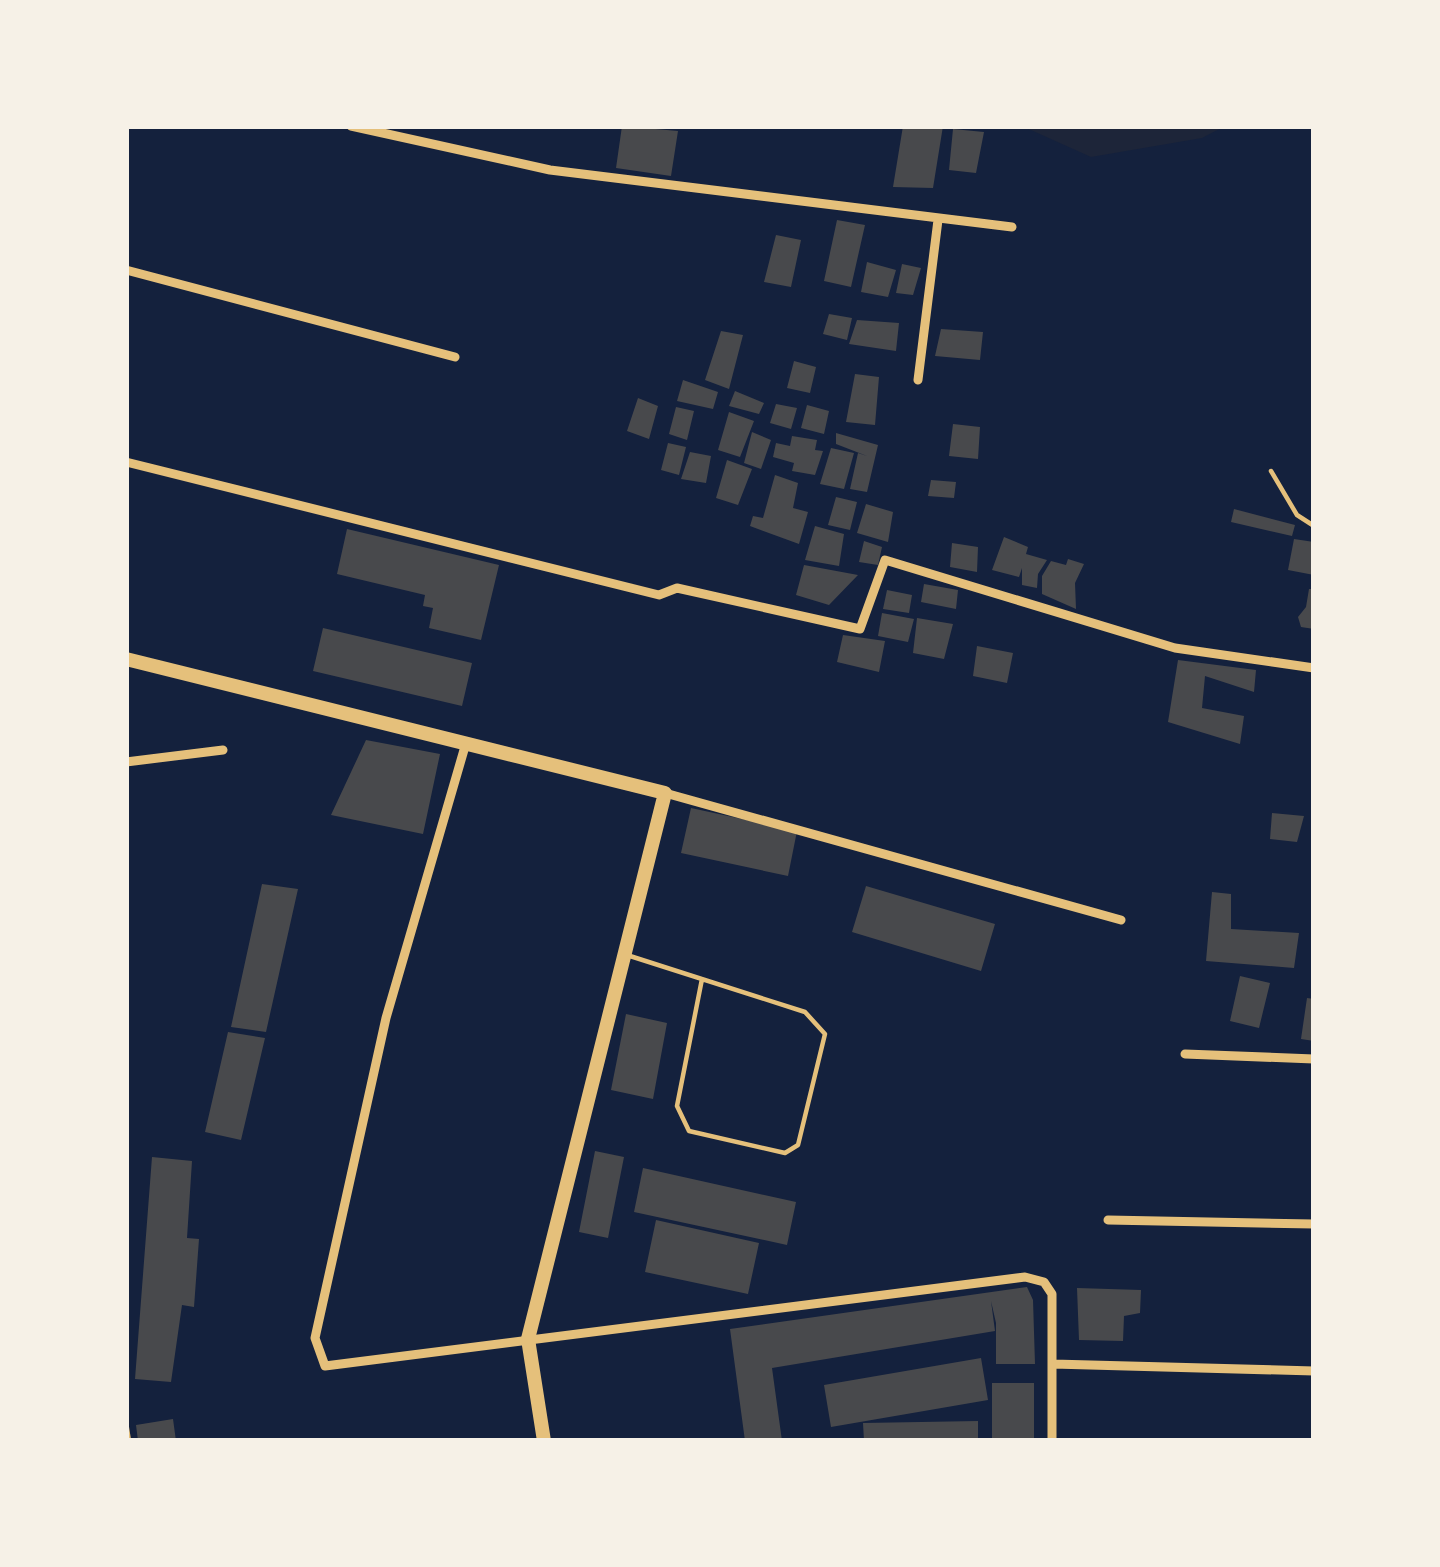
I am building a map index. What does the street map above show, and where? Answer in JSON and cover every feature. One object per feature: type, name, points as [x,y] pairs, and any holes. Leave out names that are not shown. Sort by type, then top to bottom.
[{"type":"main road","points":[[126,659],[665,793],[528,1339],[544,1441]]},
{"type":"street","points":[[351,126],[550,170],[1012,227]]},
{"type":"street","points":[[918,380],[938,220]]},
{"type":"street","points":[[126,270],[455,357]]},
{"type":"street","points":[[126,462],[659,595],[677,588],[860,629],[885,560],[1175,648],[1314,668]]},
{"type":"street","points":[[466,743],[386,1018],[315,1338],[325,1366],[1024,1277],[1044,1282],[1052,1294],[1052,1441]]},
{"type":"street","points":[[126,762],[224,750]]},
{"type":"street","points":[[665,793],[1121,920]]},
{"type":"street","points":[[1185,1054],[1314,1059]]},
{"type":"street","points":[[1108,1220],[1314,1224]]},
{"type":"street","points":[[1053,1364],[1314,1371]]},
{"type":"lane","points":[[1271,472],[1297,515],[1314,526]]},
{"type":"lane","points":[[625,955],[702,979],[806,1012],[825,1034],[793,1150],[785,1153],[689,1131],[682,1121],[677,1106],[702,979]]},
{"type":"lane","points":[[126,1422],[129,1441]]},
{"type":"shaded area","points":[[1022,126],[1225,126],[1202,138],[1091,157]]},
{"type":"building","points":[[622,126],[678,131],[671,176],[616,168]]},
{"type":"building","points":[[903,126],[943,126],[933,188],[893,187]]},
{"type":"building","points":[[953,129],[984,132],[976,173],[949,170]]},
{"type":"building","points":[[837,220],[865,225],[851,287],[824,281]]},
{"type":"building","points":[[776,235],[801,240],[791,287],[764,282]]},
{"type":"building","points":[[867,262],[896,270],[888,297],[861,292]]},
{"type":"building","points":[[902,264],[921,268],[913,295],[896,293]]},
{"type":"building","points":[[829,314],[852,318],[847,340],[823,334]]},
{"type":"building","points":[[857,320],[899,323],[896,351],[849,344]]},
{"type":"building","points":[[941,329],[983,332],[980,360],[935,356]]},
{"type":"building","points":[[721,331],[743,335],[729,389],[705,380]]},
{"type":"building","points":[[794,361],[816,367],[810,393],[787,388]]},
{"type":"building","points":[[855,374],[879,377],[875,425],[846,422]]},
{"type":"building","points":[[683,380],[718,392],[713,409],[677,401]]},
{"type":"building","points":[[735,391],[764,403],[759,414],[729,406]]},
{"type":"building","points":[[638,398],[658,406],[649,439],[627,431]]},
{"type":"building","points":[[776,404],[797,408],[791,429],[770,423]]},
{"type":"building","points":[[807,405],[829,411],[824,434],[801,428]]},
{"type":"building","points":[[676,407],[694,411],[687,440],[669,434]]},
{"type":"building","points":[[729,412],[754,421],[740,457],[718,450]]},
{"type":"building","points":[[953,424],[980,427],[978,459],[949,456]]},
{"type":"building","points":[[752,432],[771,440],[761,469],[744,463]]},
{"type":"building","points":[[836,433],[878,445],[867,492],[850,489],[858,453],[867,456],[836,444]]},
{"type":"building","points":[[792,436],[817,440],[815,450],[823,451],[815,475],[792,471],[794,463],[773,457],[776,443],[790,446]]},
{"type":"building","points":[[668,443],[686,447],[679,475],[661,470]]},
{"type":"building","points":[[831,448],[854,453],[844,489],[820,484]]},
{"type":"building","points":[[690,452],[711,456],[706,483],[681,479]]},
{"type":"building","points":[[727,460],[752,469],[738,505],[716,498]]},
{"type":"building","points":[[775,475],[798,483],[793,508],[808,512],[799,544],[750,526],[753,516],[763,518]]},
{"type":"building","points":[[931,480],[956,482],[954,498],[928,496]]},
{"type":"building","points":[[836,497],[857,502],[850,530],[828,525]]},
{"type":"building","points":[[866,504],[893,512],[888,542],[857,533]]},
{"type":"building","points":[[1234,509],[1295,525],[1292,536],[1231,522]]},
{"type":"building","points":[[815,526],[844,534],[839,566],[805,560]]},
{"type":"building","points":[[347,529],[499,565],[481,640],[429,628],[433,608],[423,606],[425,595],[337,574]]},
{"type":"building","points":[[1004,537],[1028,547],[1026,554],[1047,560],[1038,574],[1037,588],[1022,585],[1022,568],[1019,577],[992,570]]},
{"type":"building","points":[[1294,539],[1314,542],[1314,575],[1288,570]]},
{"type":"building","points":[[864,541],[882,547],[878,565],[859,562]]},
{"type":"building","points":[[952,543],[978,547],[977,572],[950,567]]},
{"type":"building","points":[[1068,559],[1084,564],[1075,583],[1076,609],[1042,594],[1042,576],[1051,561],[1066,565]]},
{"type":"building","points":[[804,565],[858,575],[829,605],[796,595]]},
{"type":"building","points":[[924,584],[958,590],[956,609],[921,602]]},
{"type":"building","points":[[1309,589],[1314,589],[1314,629],[1301,627],[1298,617],[1306,607]]},
{"type":"building","points":[[887,590],[912,595],[909,613],[883,609]]},
{"type":"building","points":[[882,613],[914,619],[908,642],[878,636]]},
{"type":"building","points":[[917,618],[953,624],[944,659],[913,653]]},
{"type":"building","points":[[323,628],[472,663],[462,706],[313,671]]},
{"type":"building","points":[[843,635],[885,641],[879,672],[837,662]]},
{"type":"building","points":[[977,646],[1013,653],[1007,683],[973,676]]},
{"type":"building","points":[[1178,660],[1256,670],[1254,692],[1205,676],[1202,708],[1244,716],[1240,744],[1168,722]]},
{"type":"building","points":[[366,740],[440,754],[423,834],[331,815]]},
{"type":"building","points":[[691,808],[797,831],[788,876],[681,853]]},
{"type":"building","points":[[1272,813],[1304,816],[1297,842],[1270,839]]},
{"type":"building","points":[[262,884],[298,889],[266,1032],[231,1027]]},
{"type":"building","points":[[866,886],[995,924],[981,971],[852,932]]},
{"type":"building","points":[[1212,892],[1231,894],[1231,929],[1299,933],[1294,968],[1206,961]]},
{"type":"building","points":[[1240,976],[1270,983],[1259,1028],[1230,1021]]},
{"type":"building","points":[[1307,998],[1314,999],[1314,1041],[1301,1039]]},
{"type":"building","points":[[626,1014],[667,1023],[653,1099],[611,1090]]},
{"type":"building","points":[[228,1032],[265,1038],[241,1140],[205,1132]]},
{"type":"building","points":[[595,1151],[624,1157],[608,1238],[579,1232]]},
{"type":"building","points":[[152,1157],[192,1161],[187,1238],[199,1239],[194,1307],[182,1305],[171,1382],[135,1379]]},
{"type":"building","points":[[643,1168],[796,1202],[787,1245],[634,1212]]},
{"type":"building","points":[[656,1220],[759,1243],[748,1294],[645,1272]]},
{"type":"building","points":[[1027,1287],[1033,1300],[1035,1364],[996,1364],[996,1323],[991,1301],[995,1331],[772,1368],[782,1441],[745,1441],[730,1329]]},
{"type":"building","points":[[1077,1288],[1141,1290],[1140,1313],[1124,1316],[1123,1341],[1079,1340]]},
{"type":"building","points":[[981,1358],[988,1400],[831,1427],[824,1385]]},
{"type":"building","points":[[992,1383],[1034,1383],[1034,1441],[992,1441]]},
{"type":"building","points":[[173,1419],[176,1441],[138,1441],[136,1425]]},
{"type":"building","points":[[978,1421],[978,1441],[864,1441],[863,1423]]}]
